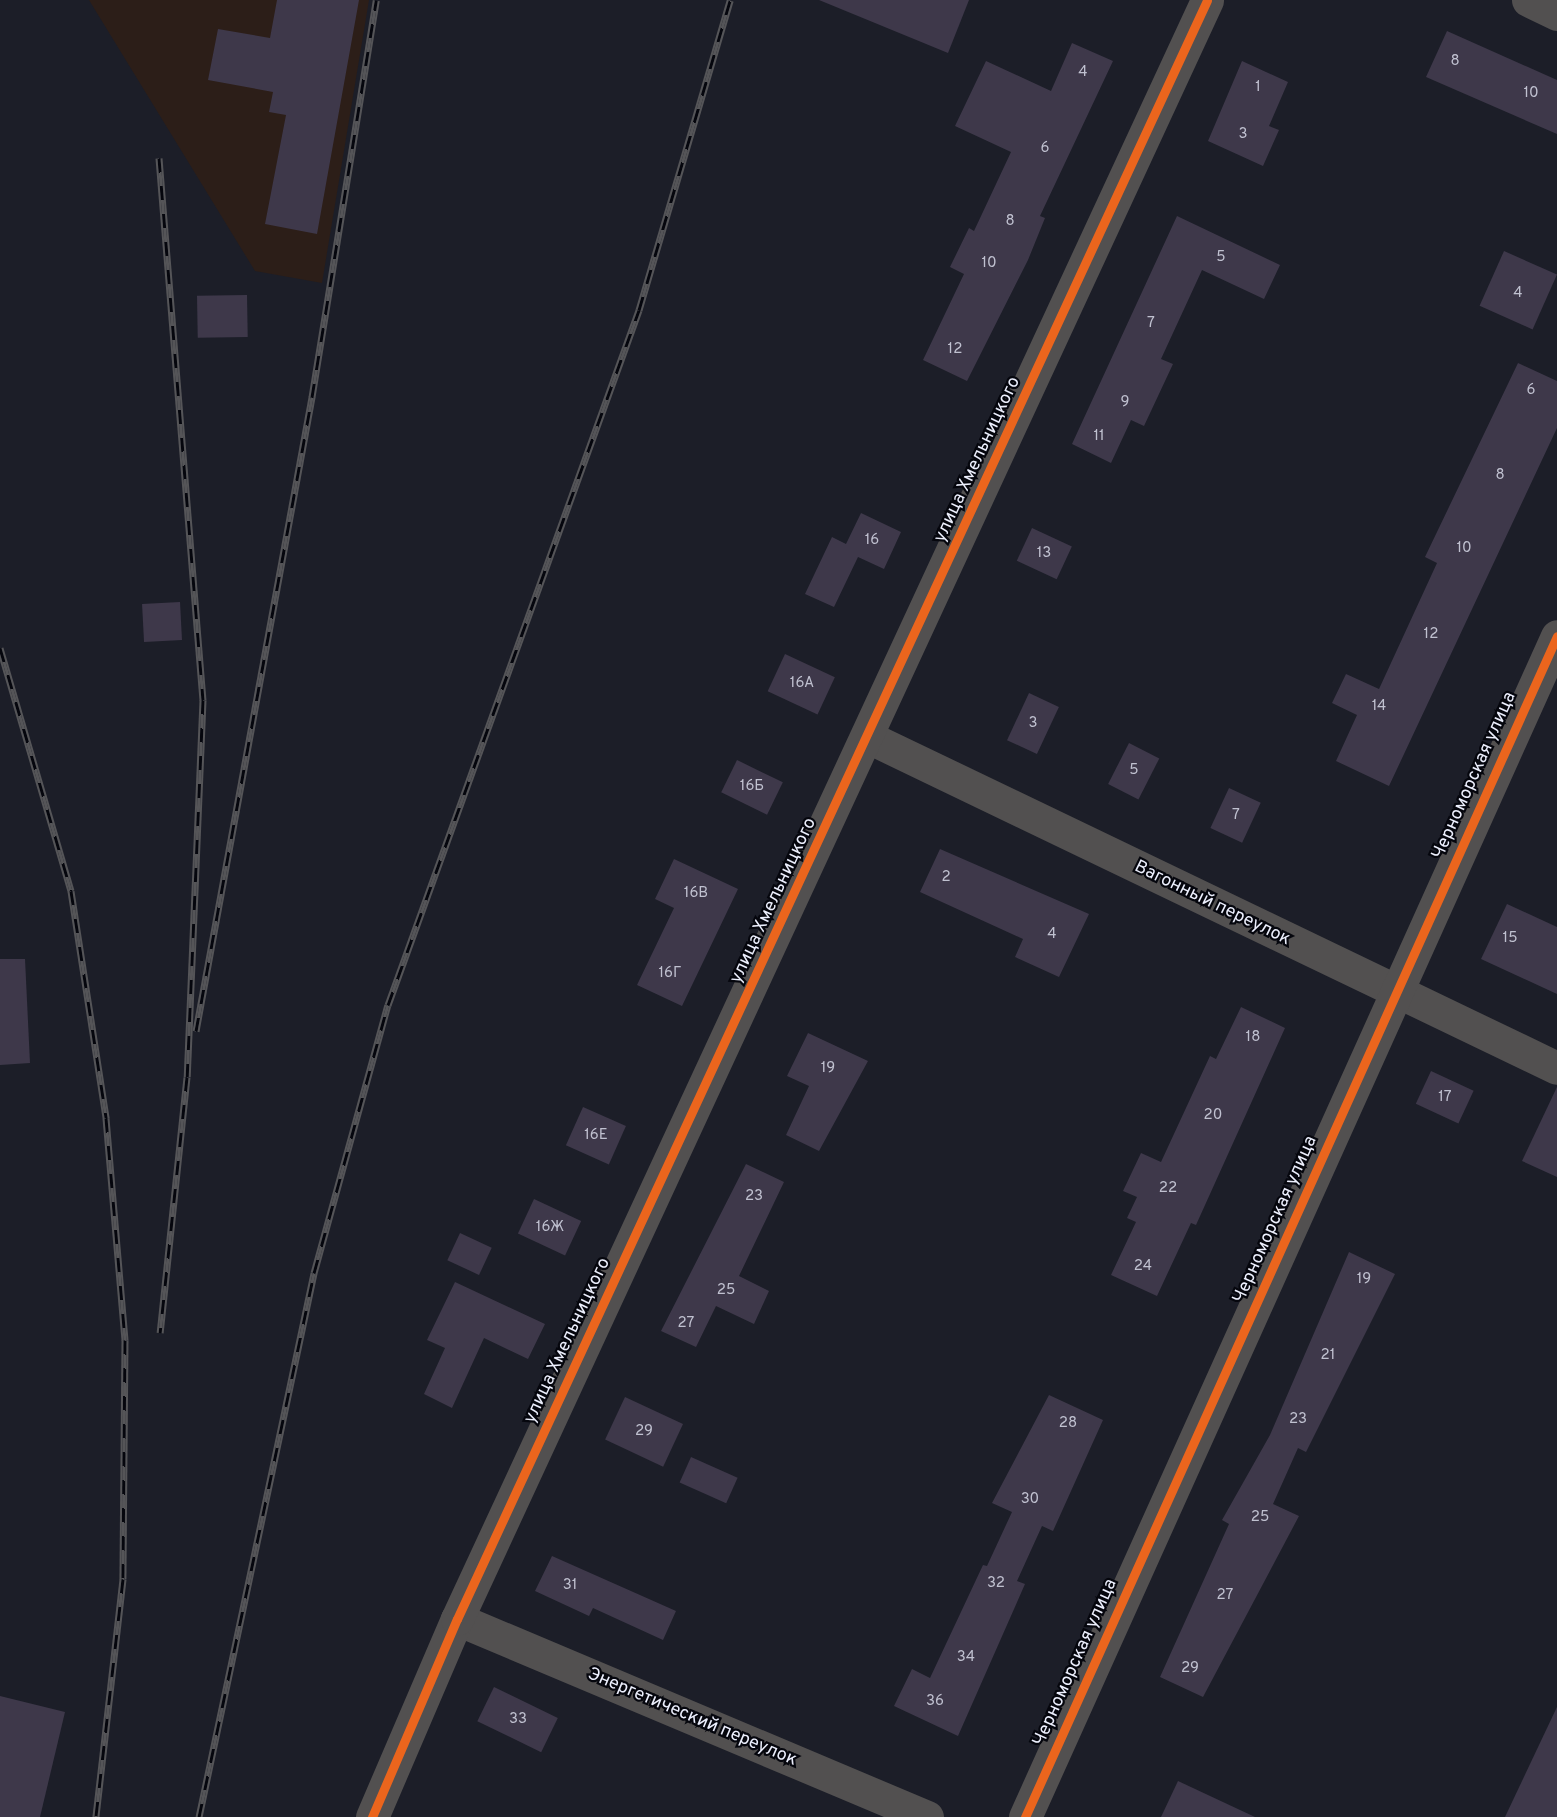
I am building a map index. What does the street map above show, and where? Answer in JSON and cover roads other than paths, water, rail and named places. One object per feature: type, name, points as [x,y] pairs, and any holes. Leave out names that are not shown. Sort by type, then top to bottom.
[{"type":"street","name":"улица Хмельницкого","points":[[372,1817],[457,1619],[868,737],[1207,0]]},
{"type":"street","points":[[1528,0],[1557,14]]},
{"type":"street","name":"Черноморская улица","points":[[1025,1817],[1557,636]]},
{"type":"street","name":"Вагонный переулок","points":[[868,737],[1557,1068]]},
{"type":"street","name":"Энергетический переулок","points":[[457,1619],[927,1817]]},
{"type":"railway","points":[[196,1031],[312,397],[376,0]]},
{"type":"railway","points":[[199,1817],[314,1273],[388,1005],[639,310],[730,0]]},
{"type":"railway","points":[[159,158],[203,700],[187,1077],[160,1333]]},
{"type":"railway","points":[[0,648],[71,891],[106,1118],[125,1340],[123,1579],[96,1817]]}]
